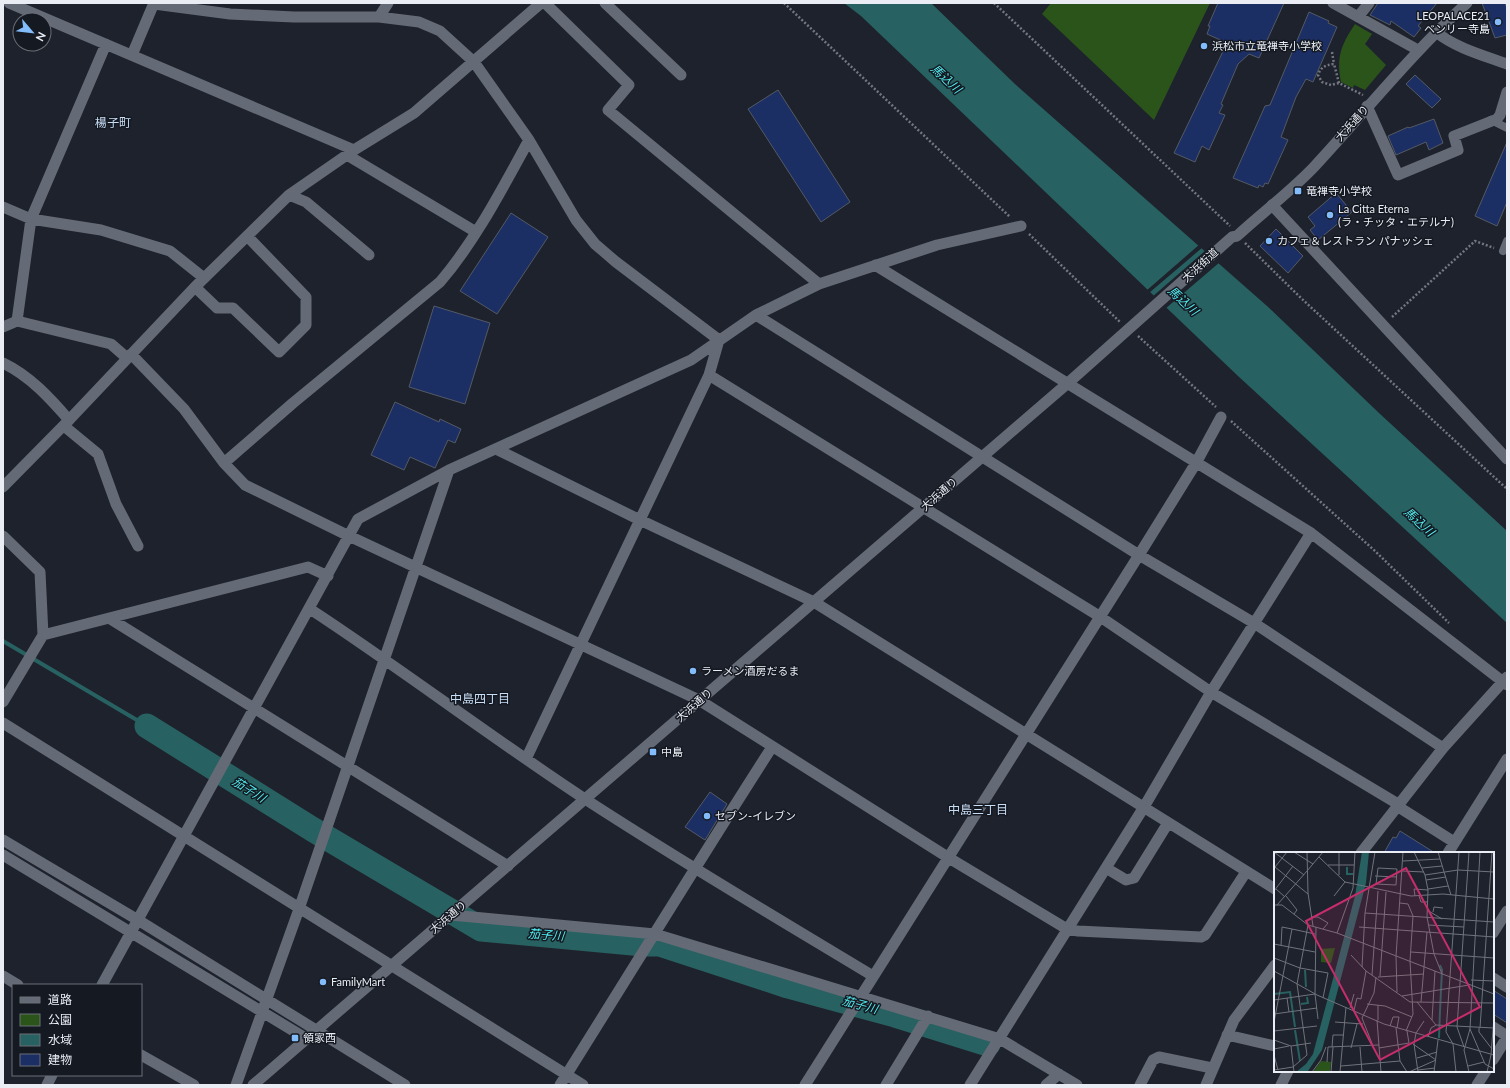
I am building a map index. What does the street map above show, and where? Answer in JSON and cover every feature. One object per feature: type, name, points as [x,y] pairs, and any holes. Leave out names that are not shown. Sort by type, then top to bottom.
[{"type":"street","points":[[9,3],[132,55],[350,152],[476,232]]},
{"type":"street","points":[[380,17],[388,3]]},
{"type":"street","points":[[3,487],[195,287],[289,196],[350,152],[414,113],[541,3]]},
{"type":"street","points":[[545,3],[629,85],[608,110],[819,284]]},
{"type":"street","points":[[605,3],[681,75]]},
{"type":"street","points":[[1333,3],[1418,50]]},
{"type":"street","points":[[1358,17],[1369,3]]},
{"type":"street","name":"大浜通り","points":[[1234,236],[1272,205],[1312,168],[1366,101],[1467,3]]},
{"type":"street","points":[[132,55],[154,4],[230,14],[294,17],[380,17],[419,22],[440,31],[474,62],[529,140],[576,220],[595,244],[616,262],[719,340]]},
{"type":"street","points":[[1436,32],[1446,40],[1465,49],[1507,64]]},
{"type":"street","points":[[17,321],[31,218],[106,44]]},
{"type":"street","points":[[1366,101],[1398,175],[1458,150],[1454,136],[1491,120],[1497,119],[1500,115],[1507,92]]},
{"type":"street","points":[[224,463],[293,403],[440,282],[456,264],[529,140]]},
{"type":"street","points":[[289,196],[306,202],[369,255]]},
{"type":"street","points":[[1272,205],[1507,459]]},
{"type":"street","points":[[3,207],[31,218],[101,230],[170,251],[204,278]]},
{"type":"street","points":[[103,984],[310,609],[358,519],[449,470],[691,360],[756,315],[819,284],[937,245],[1021,226]]},
{"type":"street","points":[[195,287],[217,308],[233,308],[279,352],[306,325],[306,297],[247,236]]},
{"type":"street","name":"大浜街道","points":[[1131,326],[1234,236]]},
{"type":"street","points":[[875,265],[1311,533],[1506,681],[1443,748],[1362,852]]},
{"type":"street","points":[[756,315],[1139,554],[1254,623],[1443,748]]},
{"type":"street","points":[[3,327],[17,321],[111,344],[129,356],[184,409],[224,463],[245,485],[349,536],[699,700],[949,858],[1067,928],[1078,931],[1201,937],[1205,935],[1246,872]]},
{"type":"street","name":"大浜通り","points":[[253,1085],[1068,383],[1131,326]]},
{"type":"street","points":[[526,759],[709,375],[719,340]]},
{"type":"street","points":[[3,363],[16,370],[42,390],[66,423],[98,454],[116,504],[138,546]]},
{"type":"street","points":[[709,375],[1099,616],[1211,692],[1397,805],[1454,842]]},
{"type":"street","points":[[805,1085],[949,858],[1224,416]]},
{"type":"street","points":[[496,449],[640,520],[814,602],[1025,735],[1274,888]]},
{"type":"street","points":[[236,1085],[299,909],[449,470]]},
{"type":"street","points":[[970,1085],[1144,807],[1211,692],[1311,533]]},
{"type":"street","points":[[3,536],[40,572],[43,635],[3,702]]},
{"type":"street","points":[[43,635],[308,567],[328,576]]},
{"type":"street","points":[[310,609],[384,658],[585,799],[694,868],[873,976]]},
{"type":"street","points":[[109,618],[348,765],[508,866]]},
{"type":"street","points":[[3,723],[583,1085]]},
{"type":"street","points":[[560,1085],[655,934],[694,868],[772,747]]},
{"type":"street","points":[[1449,852],[1507,760]]},
{"type":"street","points":[[1106,868],[1126,880],[1134,878],[1168,823]]},
{"type":"street","points":[[3,840],[138,920],[405,1085]]},
{"type":"street","points":[[3,854],[307,1039]]},
{"type":"street","points":[[1494,931],[1507,911]]},
{"type":"street","points":[[451,915],[655,934],[861,995],[1000,1039],[1077,1085]]},
{"type":"street","points":[[1206,1085],[1227,1035],[1246,1002],[1274,966]]},
{"type":"street","points":[[3,976],[16,984]]},
{"type":"street","points":[[1494,979],[1507,986]]},
{"type":"street","points":[[886,1085],[928,1016]]},
{"type":"street","points":[[1494,1028],[1507,1037],[1494,1058]]},
{"type":"street","points":[[1227,1035],[1274,1046]]},
{"type":"street","points":[[142,1056],[194,1085]]},
{"type":"street","points":[[1140,1085],[1153,1060],[1159,1057],[1212,1068]]},
{"type":"street","points":[[1281,1085],[1288,1072]]},
{"type":"street","points":[[1478,1085],[1485,1072]]},
{"type":"street","points":[[1046,1085],[1059,1074]]},
{"type":"street","points":[[47,1085],[52,1076]]},
{"type":"lane","points":[[1491,120],[1507,128]]},
{"type":"lane","points":[[1503,251],[1507,241]]},
{"type":"path","points":[[784,3],[1021,226],[1116,319],[1131,326],[1224,416],[1375,551],[1451,625]]},
{"type":"path","points":[[994,3],[1226,222],[1234,236],[1507,489]]},
{"type":"path","points":[[1332,52],[1339,83],[1366,101]]},
{"type":"path","points":[[1334,64],[1326,65],[1321,69],[1318,76],[1322,82],[1331,85],[1339,83]]},
{"type":"path","points":[[1383,326],[1475,241],[1503,251]]},
{"type":"green space","points":[[1051,3],[1210,3],[1154,120],[1042,14]]},
{"type":"green space","points":[[1355,24],[1372,34],[1365,44],[1386,65],[1365,90],[1354,85],[1353,88],[1341,82],[1339,65],[1341,52],[1346,38]]},
{"type":"water","name":"馬込川","points":[[844,3],[931,3],[1016,85],[1267,306],[1379,413],[1507,531],[1507,623],[1238,376],[861,16]]},
{"type":"pier","points":[[1200,244],[1203,247],[1149,293],[1146,291]]},
{"type":"pier","points":[[1206,250],[1220,262],[1165,309],[1152,297]]},
{"type":"building","points":[[1218,3],[1284,3],[1259,58],[1249,54],[1238,64],[1221,104],[1223,105],[1219,113],[1225,115],[1209,150],[1202,146],[1195,162],[1174,153],[1227,43],[1207,34],[1210,26],[1208,26]]},
{"type":"building","points":[[1378,3],[1437,3],[1418,26],[1421,28],[1414,37],[1391,21],[1390,25],[1370,15]]},
{"type":"building","name":"LEOPALACE21 ベンリー寺島","points":[[1482,3],[1505,3],[1507,8],[1507,35],[1495,38]]},
{"type":"building","points":[[1309,12],[1329,21],[1328,23],[1337,27],[1313,82],[1306,79],[1296,97],[1281,137],[1288,140],[1268,184],[1265,183],[1263,187],[1259,185],[1258,188],[1233,178],[1265,106],[1270,105]]},
{"type":"building","points":[[1415,75],[1441,99],[1432,108],[1406,84]]},
{"type":"building","points":[[778,90],[850,202],[821,222],[748,109]]},
{"type":"building","points":[[1434,119],[1443,143],[1429,150],[1426,142],[1396,155],[1388,136],[1408,127],[1409,128]]},
{"type":"building","points":[[1507,142],[1507,202],[1497,226],[1475,216]]},
{"type":"building","name":"La Citta Eterna (ラ・チッタ・エテルナ)","points":[[1336,193],[1352,212],[1318,240],[1310,230],[1315,226],[1308,217]]},
{"type":"building","points":[[511,213],[548,237],[497,314],[460,291]]},
{"type":"building","points":[[1276,229],[1303,256],[1288,273],[1260,246]]},
{"type":"building","points":[[434,306],[490,323],[465,404],[409,387]]},
{"type":"building","points":[[395,402],[439,422],[440,419],[461,429],[455,443],[448,440],[435,468],[410,457],[404,470],[371,455]]},
{"type":"building","name":"セブン-イレブン","points":[[710,792],[727,804],[705,840],[685,827]]},
{"type":"building","points":[[1400,831],[1433,852],[1385,852],[1393,837],[1396,838]]},
{"type":"building","points":[[1494,991],[1507,999],[1507,1023],[1494,1015]]},
{"type":"waterway","points":[[3,641],[147,726]]},
{"type":"waterway","name":"茄子川","points":[[147,726],[312,829],[481,929],[643,944],[660,944],[788,986],[895,1015],[988,1044]]},
{"type":"place","name":"LEOPALACE21 ベンリー寺島","points":[[1498,22]]},
{"type":"place","name":"浜松市立竜禅寺小学校","points":[[1204,46]]},
{"type":"place","name":"竜禅寺小学校","points":[[1298,191]]},
{"type":"place","name":"La Citta Eterna (ラ・チッタ・エテルナ)","points":[[1330,215]]},
{"type":"place","name":"カフェ＆レストラン パナッシェ","points":[[1269,241]]},
{"type":"place","name":"ラーメン酒房だるま","points":[[693,671]]},
{"type":"place","name":"中島","points":[[653,752]]},
{"type":"place","name":"セブン-イレブン","points":[[707,816]]},
{"type":"place","name":"FamilyMart","points":[[323,982]]},
{"type":"place","name":"領家西","points":[[295,1038]]},
{"type":"district","name":"楊子町","points":[[113,123]]},
{"type":"district","name":"中島四丁目","points":[[480,699]]},
{"type":"district","name":"中島三丁目","points":[[978,810]]}]
